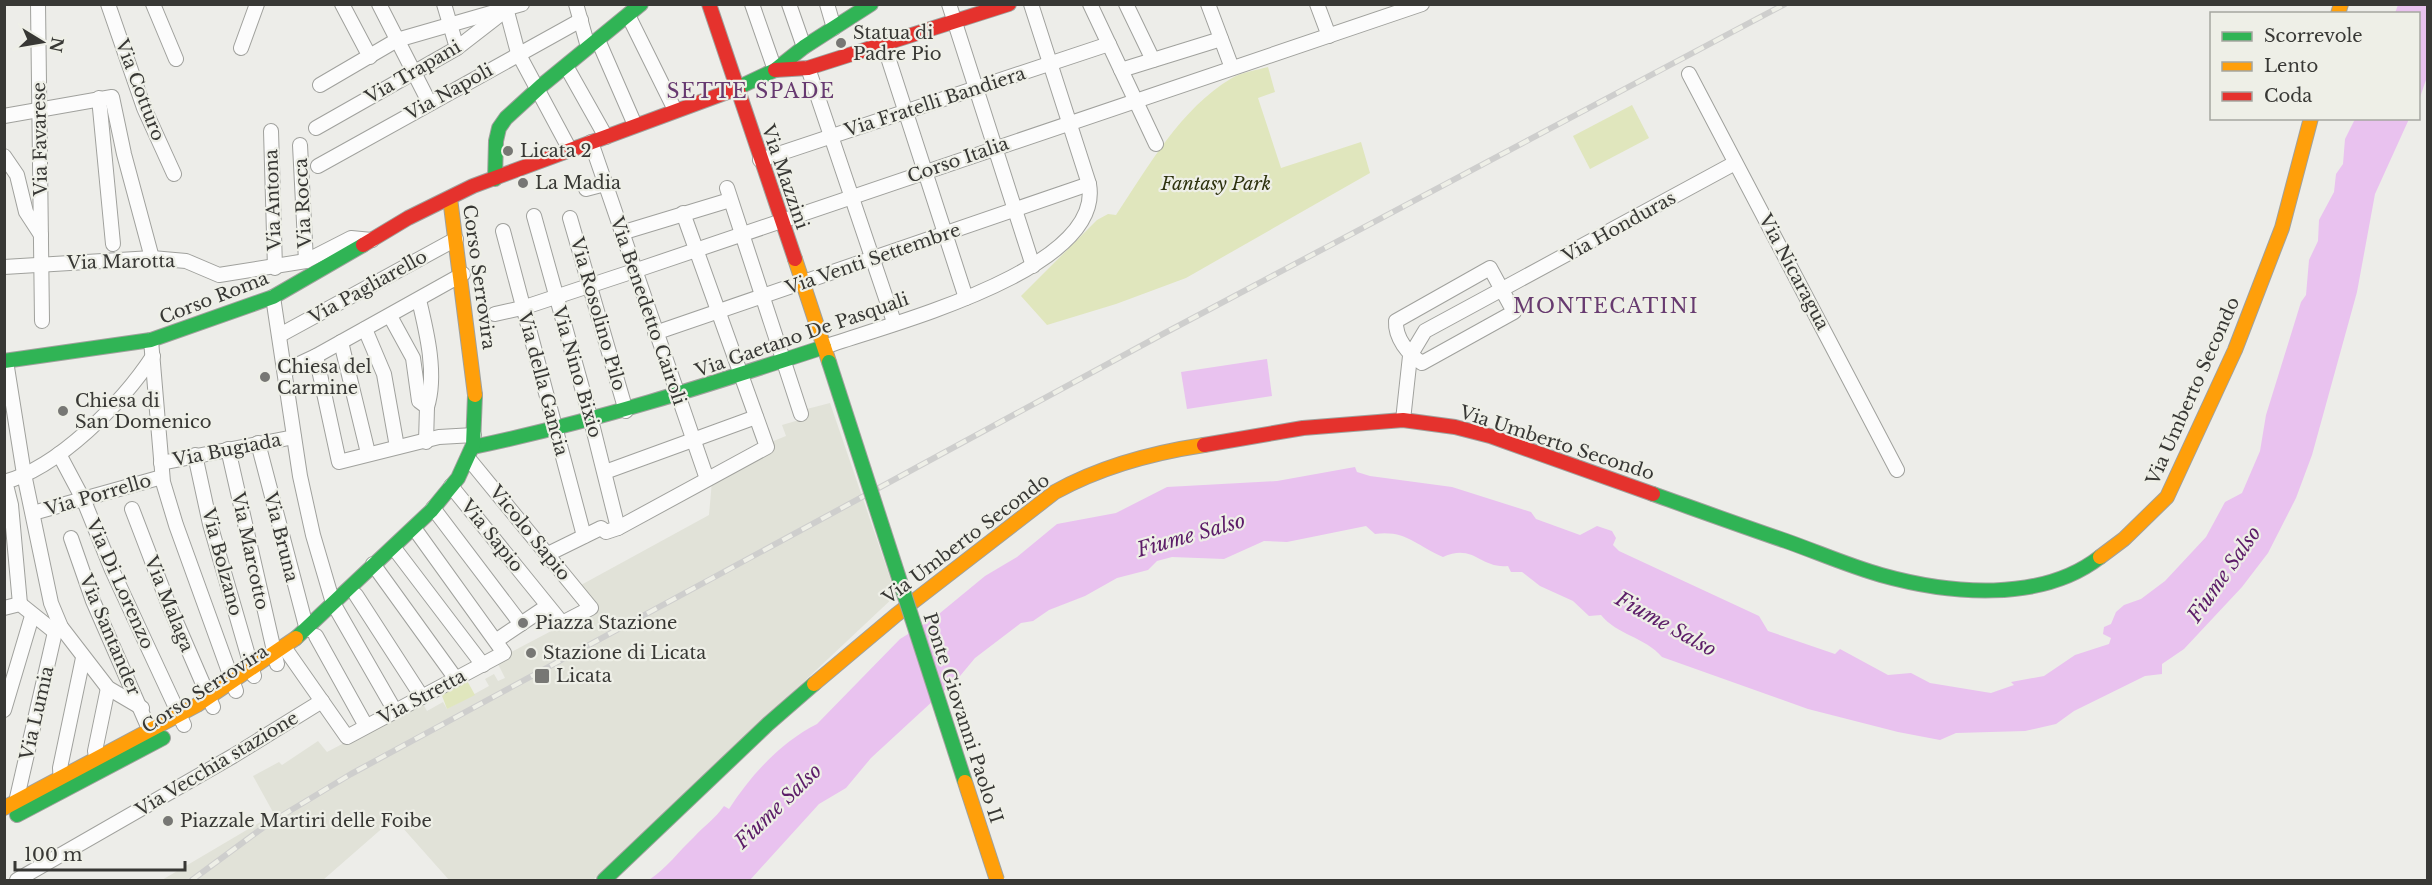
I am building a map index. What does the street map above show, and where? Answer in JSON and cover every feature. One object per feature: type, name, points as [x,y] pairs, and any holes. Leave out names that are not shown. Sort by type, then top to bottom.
[{"type":"main road","points":[[495,179],[494,147],[500,126],[566,66],[641,4]]},
{"type":"main road","name":"Via Mazzini","points":[[709,4],[829,362]]},
{"type":"main road","points":[[775,70],[804,47],[871,4]]},
{"type":"main road","points":[[775,70],[808,68],[955,24],[1009,4]]},
{"type":"main road","name":"Corso Roma","points":[[5,361],[151,340],[273,297],[473,186],[736,89],[775,70]]},
{"type":"main road","name":"Via Umberto Secondo","points":[[604,880],[768,724],[896,615],[1055,492],[1117,463],[1148,454],[1303,428],[1403,420],[1455,427],[1490,436],[1881,575],[1939,586],[1989,591],[2043,584],[2090,566],[2124,538],[2167,497],[2235,350],[2273,250],[2310,120]]},
{"type":"main road","name":"Corso Serrovira","points":[[4,820],[14,807],[61,786],[182,721],[282,655],[311,633],[376,568],[451,486],[471,447],[476,398],[473,318],[456,239],[450,198]]},
{"type":"main road","name":"Via Gaetano De Pasquali","points":[[471,447],[556,430],[626,411],[824,346]]},
{"type":"main road","name":"Ponte Giovanni Paolo II","points":[[829,362],[997,880]]},
{"type":"main road","name":"Corso Serrovira","points":[[336,608],[356,595],[376,568]]},
{"type":"street","name":"Via Favarese","points":[[38,4],[42,321]]},
{"type":"street","name":"Via Cotturo","points":[[108,4],[144,108],[174,174]]},
{"type":"street","points":[[153,4],[176,59]]},
{"type":"street","points":[[242,48],[257,4]]},
{"type":"street","points":[[342,4],[370,57]]},
{"type":"street","points":[[379,4],[429,102]]},
{"type":"street","points":[[444,4],[457,48]]},
{"type":"street","points":[[320,85],[397,40],[450,26],[505,7],[522,4]]},
{"type":"street","points":[[576,4],[580,20],[634,125]]},
{"type":"street","points":[[752,4],[775,70]]},
{"type":"street","points":[[789,4],[804,47]]},
{"type":"street","points":[[827,4],[834,28]]},
{"type":"street","points":[[949,4],[1033,266]]},
{"type":"street","points":[[1031,4],[1071,122],[1089,184]]},
{"type":"street","points":[[1090,4],[1156,144]]},
{"type":"street","points":[[1126,4],[1153,60]]},
{"type":"street","points":[[1208,4],[1232,68]]},
{"type":"street","points":[[1317,4],[1329,36]]},
{"type":"street","name":"Corso Italia","points":[[495,314],[522,308],[634,271],[1422,4]]},
{"type":"street","points":[[505,7],[518,53],[570,150]]},
{"type":"street","name":"Via Trapani","points":[[316,128],[457,48],[505,7]]},
{"type":"street","points":[[628,15],[675,110]]},
{"type":"street","name":"Via Napoli","points":[[318,166],[429,102],[580,20]]},
{"type":"street","points":[[1121,70],[1221,39]]},
{"type":"street","name":"Via Fratelli Bandiera","points":[[760,160],[1109,44]]},
{"type":"street","points":[[884,45],[966,298]]},
{"type":"street","points":[[566,66],[606,136]]},
{"type":"street","points":[[808,68],[894,322]]},
{"type":"street","name":"Via Nicaragua","points":[[1689,74],[1897,470]]},
{"type":"street","points":[[4,116],[106,98]]},
{"type":"street","points":[[106,98],[114,254]]},
{"type":"street","points":[[106,98],[153,258]]},
{"type":"street","name":"Via Antona","points":[[271,131],[275,268]]},
{"type":"street","name":"Via Benedetto Cairoli","points":[[591,142],[707,479]]},
{"type":"street","name":"Via Rocca","points":[[300,145],[306,261]]},
{"type":"street","points":[[4,156],[17,175],[26,212],[42,237]]},
{"type":"street","name":"Via Honduras","points":[[1403,420],[1410,356],[1425,331],[1735,163]]},
{"type":"street","points":[[586,189],[605,184]]},
{"type":"street","name":"Via Venti Settembre","points":[[655,333],[1089,184]]},
{"type":"street","name":"Via Gaetano De Pasquali","points":[[824,346],[966,298],[1015,278],[1058,248],[1081,223],[1092,196],[1089,184]]},
{"type":"street","points":[[621,232],[683,213],[728,194],[801,414]]},
{"type":"street","points":[[548,554],[601,528],[606,532],[618,528],[767,447],[683,213]]},
{"type":"street","name":"Via Nino Bixio","points":[[534,216],[591,420],[618,528]]},
{"type":"street","name":"Via Rosolino Pilo","points":[[570,218],[626,411]]},
{"type":"street","name":"Via della Gancia","points":[[503,231],[585,536]]},
{"type":"street","name":"Via Marotta","points":[[4,267],[114,254],[186,261],[219,275],[275,268],[306,261],[351,238],[372,240]]},
{"type":"street","name":"Via Pagliarello","points":[[280,335],[456,239]]},
{"type":"street","points":[[1490,268],[1503,290],[1514,312],[1422,363],[1410,356],[1395,329],[1396,321],[1490,268]]},
{"type":"street","points":[[286,369],[316,356],[463,274]]},
{"type":"street","points":[[273,297],[286,369],[294,437],[313,535],[336,608],[395,711]]},
{"type":"street","points":[[419,300],[425,326],[432,391],[427,407],[426,442]]},
{"type":"street","points":[[390,316],[413,358],[419,401],[427,407]]},
{"type":"street","points":[[365,329],[384,374],[397,447]]},
{"type":"street","points":[[151,340],[161,470],[176,525],[234,686]]},
{"type":"street","points":[[341,342],[368,453]]},
{"type":"street","points":[[11,484],[59,454],[126,393],[153,356]]},
{"type":"street","points":[[316,356],[339,462],[440,437],[471,447]]},
{"type":"street","points":[[5,361],[11,506],[20,604],[32,616],[58,630],[108,688],[141,708]]},
{"type":"street","points":[[605,472],[756,417]]},
{"type":"street","name":"Via Bugiada","points":[[161,470],[195,455],[294,437]]},
{"type":"street","name":"Via Bruna","points":[[258,443],[311,633],[366,726]]},
{"type":"street","name":"Vicolo Sapio","points":[[471,447],[548,554],[591,608],[562,623],[546,607]]},
{"type":"street","name":"Via Marcotto","points":[[228,449],[282,655]]},
{"type":"street","name":"Via Di Lorenzo","points":[[59,454],[84,501],[112,570],[182,721]]},
{"type":"street","name":"Via Bolzano","points":[[195,455],[210,524],[254,673]]},
{"type":"street","name":"Via Porrello","points":[[33,513],[84,501],[161,470]]},
{"type":"street","points":[[11,484],[33,513],[58,630]]},
{"type":"street","name":"Via Sapio","points":[[451,486],[546,607]]},
{"type":"street","points":[[433,508],[521,624]]},
{"type":"street","name":"Via Malaga","points":[[132,509],[168,603],[211,702]]},
{"type":"street","points":[[414,528],[497,640],[546,607]]},
{"type":"street","name":"Via Santander","points":[[71,538],[93,601],[153,737]]},
{"type":"street","points":[[394,548],[483,665]]},
{"type":"street","points":[[376,568],[456,679]]},
{"type":"street","points":[[356,595],[422,697]]},
{"type":"street","points":[[4,608],[20,604]]},
{"type":"street","points":[[4,710],[32,616]]},
{"type":"street","name":"Via Lumia","points":[[14,807],[58,630]]},
{"type":"street","name":"Via Stretta","points":[[322,701],[347,737],[504,653],[497,640]]},
{"type":"street","points":[[282,655],[322,701]]},
{"type":"street","points":[[61,786],[83,658]]},
{"type":"street","points":[[97,767],[108,688]]},
{"type":"street","name":"Via Vecchia stazione","points":[[17,880],[233,756],[322,701]]},
{"type":"shaded area","points":[[830,403],[896,595],[593,880],[449,880],[394,818],[323,880],[162,880],[274,814],[253,776],[279,762],[282,765],[318,741],[327,752],[422,702],[427,711],[443,702],[447,709],[489,686],[485,679],[494,674],[498,681],[505,678],[496,660],[595,608],[581,585],[709,515],[712,481],[774,448],[771,442],[786,436],[782,425],[806,418],[803,410]]},
{"type":"green space","name":"Fantasy Park","points":[[1268,67],[1275,92],[1258,98],[1281,168],[1361,142],[1370,173],[1186,278],[1116,304],[1047,325],[1021,296],[1097,220],[1108,214],[1116,215],[1153,158],[1181,122],[1213,91],[1232,78]]},
{"type":"green space","points":[[1632,105],[1649,138],[1590,169],[1573,136]]},
{"type":"green space","points":[[465,677],[475,695],[447,709],[441,693]]},
{"type":"water","points":[[2398,5],[2427,5],[2427,77],[2420,97],[2420,12],[2395,12]]},
{"type":"water","name":"Fiume Salso","points":[[2354,120],[2409,120],[2375,194],[2357,292],[2312,455],[2296,498],[2268,553],[2242,587],[2184,649],[2162,664],[2162,674],[2145,676],[2074,711],[2056,724],[2025,731],[1956,733],[1940,740],[1898,732],[1808,709],[1662,657],[1648,645],[1615,627],[1601,615],[1589,616],[1573,601],[1540,586],[1522,572],[1511,572],[1508,566],[1490,564],[1470,554],[1454,553],[1443,557],[1395,534],[1375,534],[1366,526],[1287,542],[1264,541],[1224,559],[1172,557],[1157,561],[1148,570],[1117,578],[1085,596],[1049,610],[1033,621],[1021,623],[975,658],[960,676],[871,758],[846,788],[819,804],[750,880],[649,880],[667,865],[724,806],[729,809],[768,760],[791,740],[817,724],[900,639],[934,618],[985,576],[1017,557],[1057,524],[1116,513],[1167,487],[1277,481],[1355,467],[1357,472],[1370,476],[1452,487],[1531,512],[1536,519],[1580,535],[1597,526],[1612,531],[1616,538],[1613,545],[1619,551],[1759,616],[1768,631],[1835,654],[1840,649],[1888,675],[1911,673],[1930,683],[1991,693],[2014,685],[2011,682],[2044,676],[2075,655],[2109,644],[2111,638],[2103,634],[2104,627],[2111,624],[2116,612],[2124,605],[2141,599],[2165,581],[2206,537],[2225,502],[2242,493],[2260,451],[2266,415],[2301,302],[2306,295],[2309,260],[2318,241],[2319,220],[2334,192],[2336,174],[2343,164],[2345,139]]},
{"type":"water","points":[[1267,359],[1272,396],[1187,409],[1181,372]]},
{"type":"tunnel","points":[[479,317],[495,314]]},
{"type":"railway","points":[[192,880],[268,824],[351,774],[1161,335],[1785,4]]},
{"type":"traffic: fast","points":[[495,179],[496,141],[499,128],[506,118],[541,86],[641,4]]},
{"type":"traffic: fast","points":[[733,90],[775,70],[804,47],[871,4]]},
{"type":"traffic: fast","points":[[4,361],[151,340],[273,297],[363,245]]},
{"type":"traffic: fast","points":[[473,447],[562,426],[694,389],[824,347]]},
{"type":"traffic: fast","points":[[829,362],[965,782]]},
{"type":"traffic: fast","points":[[296,638],[431,511],[458,478],[473,445],[475,395]]},
{"type":"traffic: fast","points":[[1653,494],[1869,571],[1936,587],[1965,590],[2023,588],[2050,582],[2076,572],[2100,557]]},
{"type":"traffic: fast","points":[[604,880],[768,724],[814,684]]},
{"type":"traffic: fast","points":[[17,815],[163,738]]},
{"type":"traffic: slow","points":[[2339,12],[2341,4]]},
{"type":"traffic: slow","points":[[2100,557],[2124,539],[2167,497],[2235,350],[2282,228],[2310,120]]},
{"type":"traffic: slow","points":[[450,198],[475,395]]},
{"type":"traffic: slow","points":[[795,259],[829,362]]},
{"type":"traffic: slow","points":[[814,684],[896,615],[1055,492],[1091,475],[1127,462],[1204,445]]},
{"type":"traffic: slow","points":[[4,808],[197,705],[296,638]]},
{"type":"traffic: slow","points":[[965,782],[997,880]]},
{"type":"traffic: jam","points":[[709,4],[795,259]]},
{"type":"traffic: jam","points":[[775,70],[808,68],[1009,4]]},
{"type":"traffic: jam","points":[[363,245],[408,218],[473,186],[733,90]]},
{"type":"traffic: jam","points":[[1204,445],[1303,428],[1403,420],[1455,427],[1490,436],[1653,494]]},
{"type":"place","name":"Statua di Padre Pio","points":[[841,43]]},
{"type":"place","name":"Licata 2","points":[[508,151]]},
{"type":"place","name":"La Madia","points":[[523,183]]},
{"type":"place","name":"Chiesa del Carmine","points":[[265,377]]},
{"type":"place","name":"Chiesa di San Domenico","points":[[63,411]]},
{"type":"place","name":"Piazza Stazione","points":[[523,623]]},
{"type":"place","name":"Stazione di Licata","points":[[531,653]]},
{"type":"place","name":"Licata","points":[[542,676]]},
{"type":"place","name":"Piazzale Martiri delle Foibe","points":[[168,821]]},
{"type":"district","name":"SETTE SPADE","points":[[751,91]]},
{"type":"district","name":"MONTECATINI","points":[[1606,306]]}]
